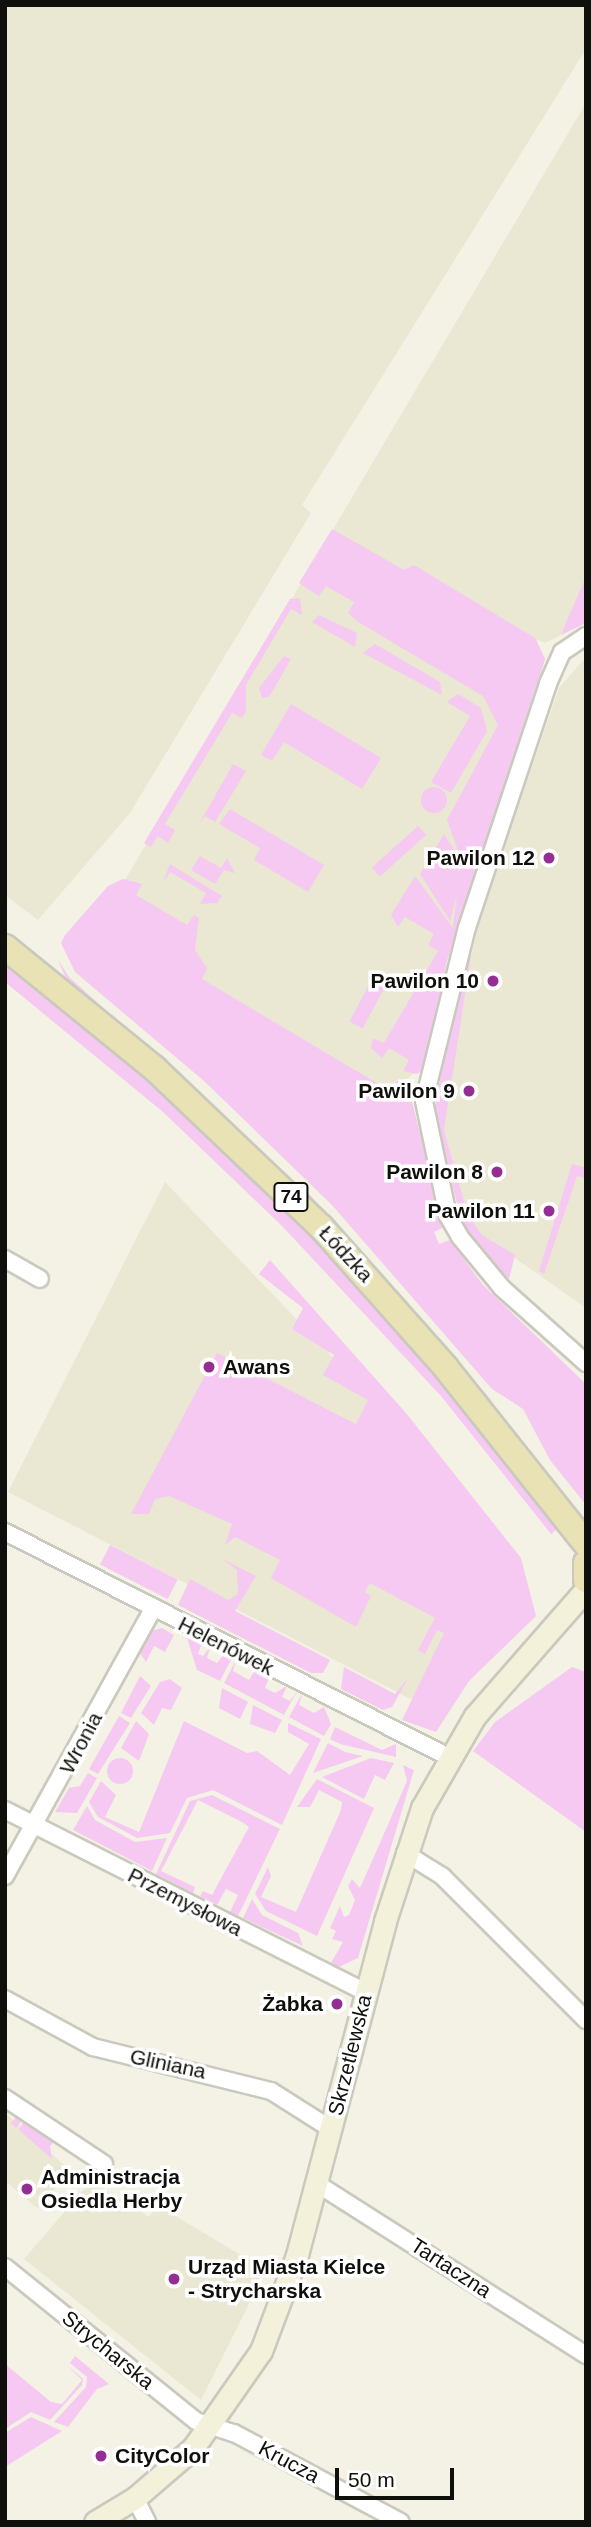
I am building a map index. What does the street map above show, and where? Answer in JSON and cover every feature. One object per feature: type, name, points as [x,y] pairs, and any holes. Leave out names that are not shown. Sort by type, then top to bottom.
[{"type":"main road","name":"Łódzka","points":[[5,947],[163,1076],[321,1227],[446,1368],[586,1544]]},
{"type":"main road","points":[[586,1563],[586,1580]]},
{"type":"street","points":[[586,636],[562,652],[548,684],[467,927],[424,1101],[448,1216],[460,1237],[502,1288],[586,1363]]},
{"type":"street","points":[[5,1259],[40,1279]]},
{"type":"street","name":"Helenówek","points":[[5,1532],[448,1757]]},
{"type":"street","name":"Skrzetlewska","points":[[95,2522],[135,2498],[212,2428],[274,2324],[316,2183],[405,1853],[448,1757],[475,1716],[586,1589]]},
{"type":"street","name":"Wronia","points":[[5,1876],[36,1826],[153,1609]]},
{"type":"street","name":"Przemysłowa","points":[[5,1810],[366,1992]]},
{"type":"street","points":[[405,1853],[442,1876],[586,2020]]},
{"type":"street","name":"Gliniana","points":[[5,1999],[93,2047],[249,2084],[331,2129]]},
{"type":"street","points":[[5,2098],[104,2164]]},
{"type":"street","name":"Tartaczna","points":[[316,2183],[586,2355]]},
{"type":"street","name":"Strycharska","points":[[5,2267],[196,2421],[212,2428]]},
{"type":"street","name":"Krucza","points":[[212,2428],[234,2433],[401,2522]]},
{"type":"street","points":[[135,2498],[147,2522]]},
{"type":"shaded area","points":[[5,5],[586,5],[586,49],[302,505],[311,513],[130,813],[38,920],[5,895]]},
{"type":"shaded area","points":[[586,103],[586,578],[561,635],[545,643],[536,639],[545,659],[537,691],[443,956],[414,1073],[402,1084],[406,1089],[320,1110],[119,890]]},
{"type":"shaded area","points":[[332,529],[404,570],[414,565],[535,638],[545,659],[447,961],[426,1068],[417,1074],[403,1071],[409,1060],[389,1048],[382,1058],[371,1048],[373,1038],[384,1043],[438,951],[428,945],[434,934],[405,917],[398,927],[391,915],[415,876],[453,928],[461,859],[447,820],[498,725],[483,696],[358,622],[348,613],[354,602],[326,586],[319,596],[299,583]]},
{"type":"shaded area","points":[[586,577],[586,623],[561,635],[565,625]]},
{"type":"shaded area","points":[[300,598],[302,615],[291,609],[246,685],[246,712],[242,718],[232,713],[165,824],[175,830],[168,843],[158,836],[151,847],[144,843],[290,599]]},
{"type":"shaded area","points":[[319,615],[357,633],[355,647],[312,622]]},
{"type":"shaded area","points":[[375,644],[440,682],[442,695],[363,653]]},
{"type":"shaded area","points":[[284,656],[291,659],[269,697],[262,698],[259,688]]},
{"type":"shaded area","points":[[586,657],[586,1308],[482,1235],[468,1215],[444,1130],[460,1004],[481,914],[559,688]]},
{"type":"shaded area","points":[[458,694],[481,708],[487,731],[451,793],[431,782],[470,716],[447,702]]},
{"type":"shaded area","points":[[291,704],[381,758],[362,789],[284,742],[272,761],[261,755]]},
{"type":"shaded area","points":[[233,764],[246,771],[215,822],[205,816],[198,826]]},
{"type":"shaded area","points":[[434,787],[443,791],[447,800],[443,809],[434,813],[425,809],[421,800],[425,791]]},
{"type":"shaded area","points":[[230,809],[324,865],[308,892],[254,860],[260,848],[219,824]]},
{"type":"shaded area","points":[[418,826],[426,835],[380,876],[372,867]]},
{"type":"shaded area","points":[[444,834],[457,855],[460,883],[450,921],[420,874]]},
{"type":"shaded area","points":[[200,856],[221,868],[227,858],[235,873],[224,870],[215,884],[191,870]]},
{"type":"shaded area","points":[[170,864],[222,896],[217,903],[200,904],[206,893],[170,872],[163,882]]},
{"type":"shaded area","points":[[123,879],[142,884],[136,895],[187,925],[194,915],[199,918],[195,950],[207,968],[202,979],[390,1091],[397,1081],[409,1090],[444,1227],[434,1232],[439,1244],[450,1240],[483,1285],[586,1384],[586,1505],[550,1460],[523,1409],[492,1389],[331,1204],[204,1081],[75,972],[61,943],[65,935],[108,886]]},
{"type":"shaded area","points":[[464,954],[471,956],[444,1130],[468,1215],[482,1235],[515,1255],[509,1279],[474,1244],[460,1216],[434,1111]]},
{"type":"shaded area","points":[[5,960],[165,1090],[285,1203],[380,1306],[561,1526],[551,1534],[441,1396],[282,1226],[163,1112],[5,982]]},
{"type":"shaded area","points":[[58,960],[69,977],[311,1196],[494,1403],[68,983]]},
{"type":"shaded area","points":[[372,979],[385,986],[363,1028],[349,1021]]},
{"type":"shaded area","points":[[572,1164],[586,1168],[586,1178],[577,1176],[544,1274],[539,1271]]},
{"type":"shaded area","name":"Awans","points":[[165,1182],[443,1472],[490,1594],[440,1714],[8,1492]]},
{"type":"shaded area","points":[[270,1260],[406,1413],[521,1558],[536,1616],[469,1681],[436,1732],[402,1720],[444,1633],[437,1630],[425,1654],[418,1650],[435,1618],[370,1583],[365,1592],[371,1596],[356,1627],[271,1578],[280,1560],[235,1537],[225,1545],[232,1524],[169,1496],[155,1499],[149,1514],[131,1514],[217,1353],[356,1424],[368,1400],[323,1375],[334,1355],[292,1329],[303,1308],[259,1274]]},
{"type":"shaded area","points":[[110,1545],[178,1580],[168,1599],[100,1565]]},
{"type":"shaded area","points":[[221,1558],[256,1576],[235,1611],[330,1660],[323,1673],[311,1673],[178,1605],[190,1579],[228,1600],[238,1594],[237,1570]]},
{"type":"shaded area","points":[[162,1628],[174,1635],[165,1652],[154,1646],[146,1662],[139,1652],[151,1631]]},
{"type":"shaded area","points":[[187,1638],[202,1643],[198,1654],[203,1656],[210,1647],[207,1658],[217,1663],[224,1654],[232,1658],[220,1681],[197,1670]]},
{"type":"shaded area","points":[[236,1660],[233,1671],[249,1680],[255,1670],[269,1678],[265,1688],[275,1693],[287,1686],[282,1697],[290,1701],[297,1691],[284,1715],[224,1683]]},
{"type":"shaded area","points":[[344,1667],[395,1694],[409,1677],[392,1707],[383,1710],[341,1689]]},
{"type":"shaded area","points":[[572,1667],[586,1672],[586,1832],[473,1751],[495,1722]]},
{"type":"shaded area","points":[[140,1676],[151,1686],[131,1718],[121,1713]]},
{"type":"shaded area","points":[[170,1679],[182,1688],[171,1710],[162,1708],[154,1725],[141,1713],[160,1682]]},
{"type":"shaded area","points":[[222,1688],[248,1702],[240,1719],[219,1708]]},
{"type":"shaded area","points":[[302,1694],[299,1705],[314,1713],[324,1707],[331,1724],[324,1736],[289,1717]]},
{"type":"shaded area","points":[[253,1705],[282,1720],[275,1733],[250,1724]]},
{"type":"shaded area","points":[[119,1716],[130,1723],[98,1774],[89,1769]]},
{"type":"shaded area","points":[[136,1721],[149,1734],[139,1761],[121,1748]]},
{"type":"shaded area","points":[[184,1721],[247,1753],[257,1751],[290,1775],[309,1744],[288,1732],[288,1723],[321,1739],[282,1825],[213,1790],[187,1798],[170,1833],[137,1838],[98,1817],[89,1802],[101,1781],[116,1795],[105,1817],[139,1832]]},
{"type":"shaded area","points":[[335,1727],[382,1750],[396,1744],[396,1757],[340,1744],[330,1739]]},
{"type":"shaded area","points":[[328,1743],[345,1752],[363,1756],[313,1773]]},
{"type":"shaded area","points":[[120,1758],[129,1762],[133,1771],[129,1780],[120,1784],[111,1780],[107,1771],[111,1762]]},
{"type":"shaded area","points":[[371,1758],[394,1763],[385,1780],[375,1775],[364,1799],[322,1777]]},
{"type":"shaded area","points":[[403,1765],[414,1770],[358,1958],[339,1967],[331,1963],[343,1942],[332,1939],[336,1931],[330,1928],[340,1906],[344,1917],[349,1915],[355,1900],[348,1886],[352,1879],[360,1888],[407,1781]]},
{"type":"shaded area","points":[[88,1773],[97,1778],[77,1813],[55,1812],[69,1788],[80,1786]]},
{"type":"shaded area","points":[[317,1779],[374,1808],[317,1936],[266,1911],[255,1894],[268,1867],[271,1876],[261,1897],[296,1912],[341,1810],[342,1802],[319,1790],[310,1807],[297,1807]]},
{"type":"shaded area","points":[[212,1795],[280,1829],[238,1916],[230,1912],[238,1895],[226,1889],[217,1905],[200,1896],[203,1891],[212,1895],[249,1827],[242,1822],[198,1800],[161,1871],[195,1887],[193,1893],[156,1874],[190,1801]]},
{"type":"shaded area","points":[[87,1806],[95,1820],[135,1842],[167,1838],[152,1871],[73,1830]]},
{"type":"shaded area","points":[[252,1899],[262,1915],[298,1933],[303,1946],[243,1918]]},
{"type":"shaded area","points":[[5,2113],[71,2171],[37,2208],[5,2181]]},
{"type":"shaded area","points":[[20,2113],[56,2140],[50,2146],[52,2159],[19,2130],[25,2117],[16,2128],[11,2123]]},
{"type":"shaded area","points":[[91,2181],[149,2217],[157,2205],[266,2270],[201,2400],[24,2259]]},
{"type":"shaded area","points":[[75,2356],[109,2384],[97,2389],[68,2427],[54,2422],[86,2387],[87,2377],[70,2363]]},
{"type":"shaded area","points":[[5,2364],[51,2402],[62,2404],[82,2380],[68,2366],[83,2379],[82,2385],[50,2420],[31,2412],[5,2429]]},
{"type":"shaded area","points":[[31,2417],[62,2431],[5,2467],[5,2433]]},
{"type":"place","name":"Pawilon 12","points":[[549,858]]},
{"type":"place","name":"Pawilon 10","points":[[493,981]]},
{"type":"place","name":"Pawilon 9","points":[[469,1091]]},
{"type":"place","name":"Pawilon 8","points":[[497,1172]]},
{"type":"place","name":"Pawilon 11","points":[[549,1211]]},
{"type":"place","name":"Awans","points":[[209,1367]]},
{"type":"place","name":"Żabka","points":[[337,2004]]},
{"type":"place","name":"Administracja Osiedla Herby","points":[[27,2189]]},
{"type":"place","name":"Urząd Miasta Kielce - Strycharska","points":[[174,2279]]},
{"type":"place","name":"CityColor","points":[[101,2456]]}]
